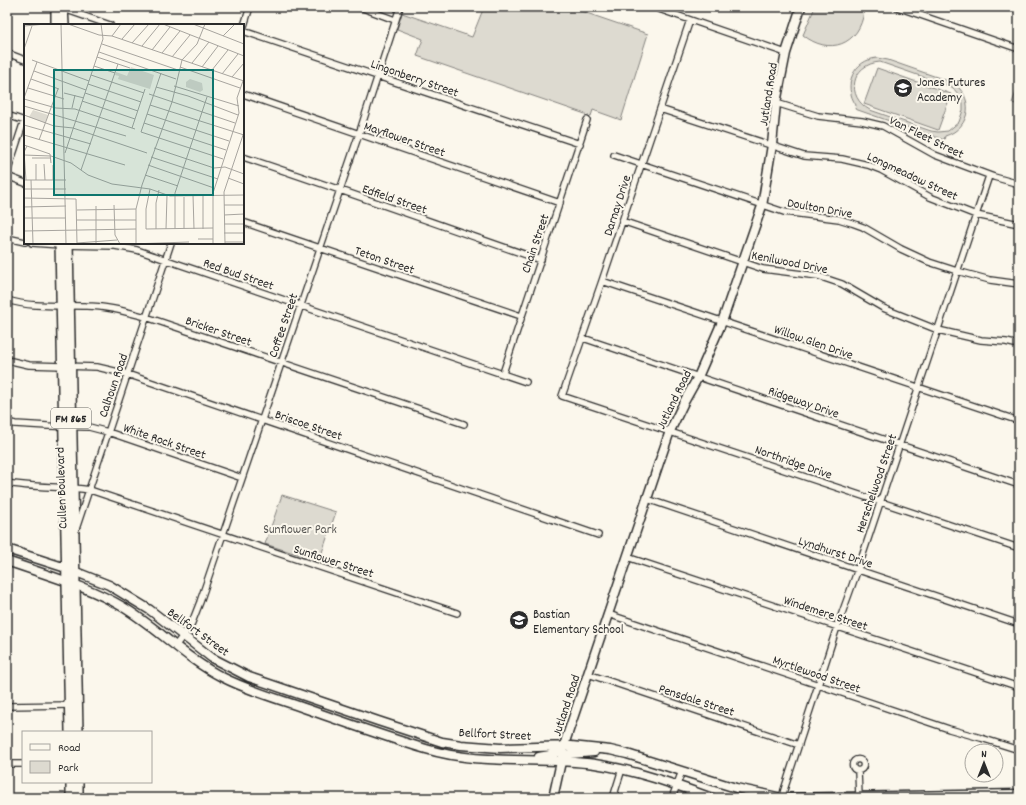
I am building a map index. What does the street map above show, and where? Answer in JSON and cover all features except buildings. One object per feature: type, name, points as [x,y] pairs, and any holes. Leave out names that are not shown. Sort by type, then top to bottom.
[{"type":"main road","points":[[56,24],[60,7]]},
{"type":"main road","points":[[60,7],[64,24]]},
{"type":"main road","name":"Jutland Road","points":[[553,798],[564,746],[670,431],[698,377],[722,322],[744,263],[762,206],[772,145],[776,103],[786,54],[801,7]]},
{"type":"main road","name":"Cullen Boulevard","points":[[64,244],[71,570]]},
{"type":"main road","name":"Cullen Boulevard","points":[[69,488],[74,534],[70,584],[73,705],[70,731]]},
{"type":"main road","name":"Bellfort Street","points":[[7,549],[71,570],[109,585],[150,610],[212,658],[249,677],[313,700],[442,742],[500,748],[564,746],[610,750],[736,788],[782,798],[1019,794]]},
{"type":"main road","name":"Bellfort Street","points":[[7,561],[109,599],[142,619],[203,666],[221,677],[246,688],[374,732],[439,753],[458,756],[561,761],[595,764],[622,769],[676,785],[712,798]]},
{"type":"main road","points":[[142,619],[150,610]]},
{"type":"main road","points":[[246,688],[249,677]]},
{"type":"main road","points":[[310,710],[313,700]]},
{"type":"main road","name":"Cullen Boulevard","points":[[73,705],[78,731]]},
{"type":"main road","points":[[374,732],[378,721]]},
{"type":"main road","points":[[439,753],[442,742]]},
{"type":"main road","points":[[526,759],[557,753],[564,746]]},
{"type":"main road","points":[[500,748],[501,759]]},
{"type":"main road","points":[[561,761],[574,754],[610,750]]},
{"type":"main road","points":[[71,783],[71,798]]},
{"type":"main road","points":[[78,783],[78,798]]},
{"type":"street","points":[[60,7],[107,24]]},
{"type":"street","points":[[244,27],[250,7]]},
{"type":"street","points":[[360,7],[395,20]]},
{"type":"street","name":"Coffee Street","points":[[176,645],[191,625],[198,608],[340,191],[400,7]]},
{"type":"street","points":[[653,7],[786,54]]},
{"type":"street","points":[[896,7],[1019,49]]},
{"type":"street","name":"Darnay Drive","points":[[562,396],[690,20]]},
{"type":"street","name":"Lingonberry Street","points":[[244,30],[580,144]]},
{"type":"street","points":[[7,53],[24,60]]},
{"type":"street","name":"Mayflower Street","points":[[244,94],[560,203]]},
{"type":"street","name":"Van Fleet Street","points":[[776,103],[818,116],[862,121],[883,126],[935,155],[989,176],[1019,184]]},
{"type":"street","name":"Longmeadow Street","points":[[660,109],[804,156],[842,159],[868,165],[881,170],[930,197],[976,215],[1019,224]]},
{"type":"street","points":[[7,115],[24,121]]},
{"type":"street","name":"Chain Street","points":[[503,373],[587,120]]},
{"type":"street","points":[[7,173],[24,124]]},
{"type":"street","name":"Doulton Drive","points":[[614,155],[762,206],[784,212],[839,219],[852,223],[863,227],[901,249],[929,262],[990,280],[1019,284]]},
{"type":"street","name":"Edfield Street","points":[[244,157],[541,260]]},
{"type":"street","points":[[7,176],[24,182]]},
{"type":"street","name":"Herschelwood Street","points":[[782,798],[837,627],[858,569],[989,176]]},
{"type":"street","name":"Teton Street","points":[[244,222],[521,316]]},
{"type":"street","name":"Kenilwood Drive","points":[[622,222],[763,269],[803,274],[842,284],[883,308],[938,330],[981,340],[1006,342],[1019,345]]},
{"type":"street","points":[[7,238],[24,242]]},
{"type":"street","name":"Red Bud Street","points":[[64,244],[115,244],[137,250],[526,382]]},
{"type":"street","name":"Calhoun Road","points":[[74,534],[90,490],[171,244]]},
{"type":"street","name":"Willow Glen Drive","points":[[602,281],[1019,421]]},
{"type":"street","name":"Bricker Street","points":[[7,300],[18,304],[101,307],[146,317],[464,424]]},
{"type":"street","name":"Ridgeway Drive","points":[[583,338],[1019,485]]},
{"type":"street","name":"Briscoe Street","points":[[7,360],[29,364],[98,367],[127,374],[598,535]]},
{"type":"street","name":"Northridge Drive","points":[[562,396],[1019,548]]},
{"type":"street","name":"White Rock Street","points":[[7,422],[89,427],[108,432],[242,478]]},
{"type":"street","points":[[7,484],[25,487],[69,488]]},
{"type":"street","name":"Sunflower Street","points":[[69,488],[90,490],[457,613]]},
{"type":"street","name":"Lyndhurst Drive","points":[[647,499],[1019,624]]},
{"type":"street","name":"Windemere Street","points":[[627,557],[1019,687]]},
{"type":"street","name":"Myrtlewood Street","points":[[608,614],[949,729],[1019,750]]},
{"type":"street","name":"Pensdale Street","points":[[588,674],[799,745]]},
{"type":"street","points":[[7,706],[73,705]]},
{"type":"street","points":[[7,764],[22,764]]},
{"type":"street","points":[[613,798],[622,769]]},
{"type":"street","points":[[672,798],[682,771]]},
{"type":"street","points":[[858,771],[859,797]]},
{"type":"green space","points":[[484,7],[569,7],[648,34],[621,120],[593,110],[591,116],[417,56],[423,39],[397,29],[402,13],[472,37]]},
{"type":"green space","points":[[815,7],[854,7],[864,11],[861,23],[850,39],[842,44],[833,46],[823,45],[803,35]]},
{"type":"green space","points":[[877,58],[888,60],[951,82],[959,88],[967,103],[965,119],[961,126],[954,132],[945,136],[944,140],[855,109],[856,105],[850,90],[850,82],[857,68],[862,63]],"holes":[[[880,62],[952,87],[960,96],[963,103],[963,110],[959,122],[948,131],[938,132],[931,131],[870,110],[862,104],[857,97],[855,82],[863,69],[870,64]]]},
{"type":"green space","points":[[877,68],[951,94],[938,130],[864,104]]},
{"type":"green space","points":[[1019,84],[1019,105],[1012,103]]},
{"type":"green space","name":"Sunflower Park","points":[[282,495],[336,512],[319,561],[265,544]]},
{"type":"place","name":"Jones Futures Academy","points":[[903,88]]},
{"type":"place","name":"Bastian Elementary School","points":[[519,620]]}]
